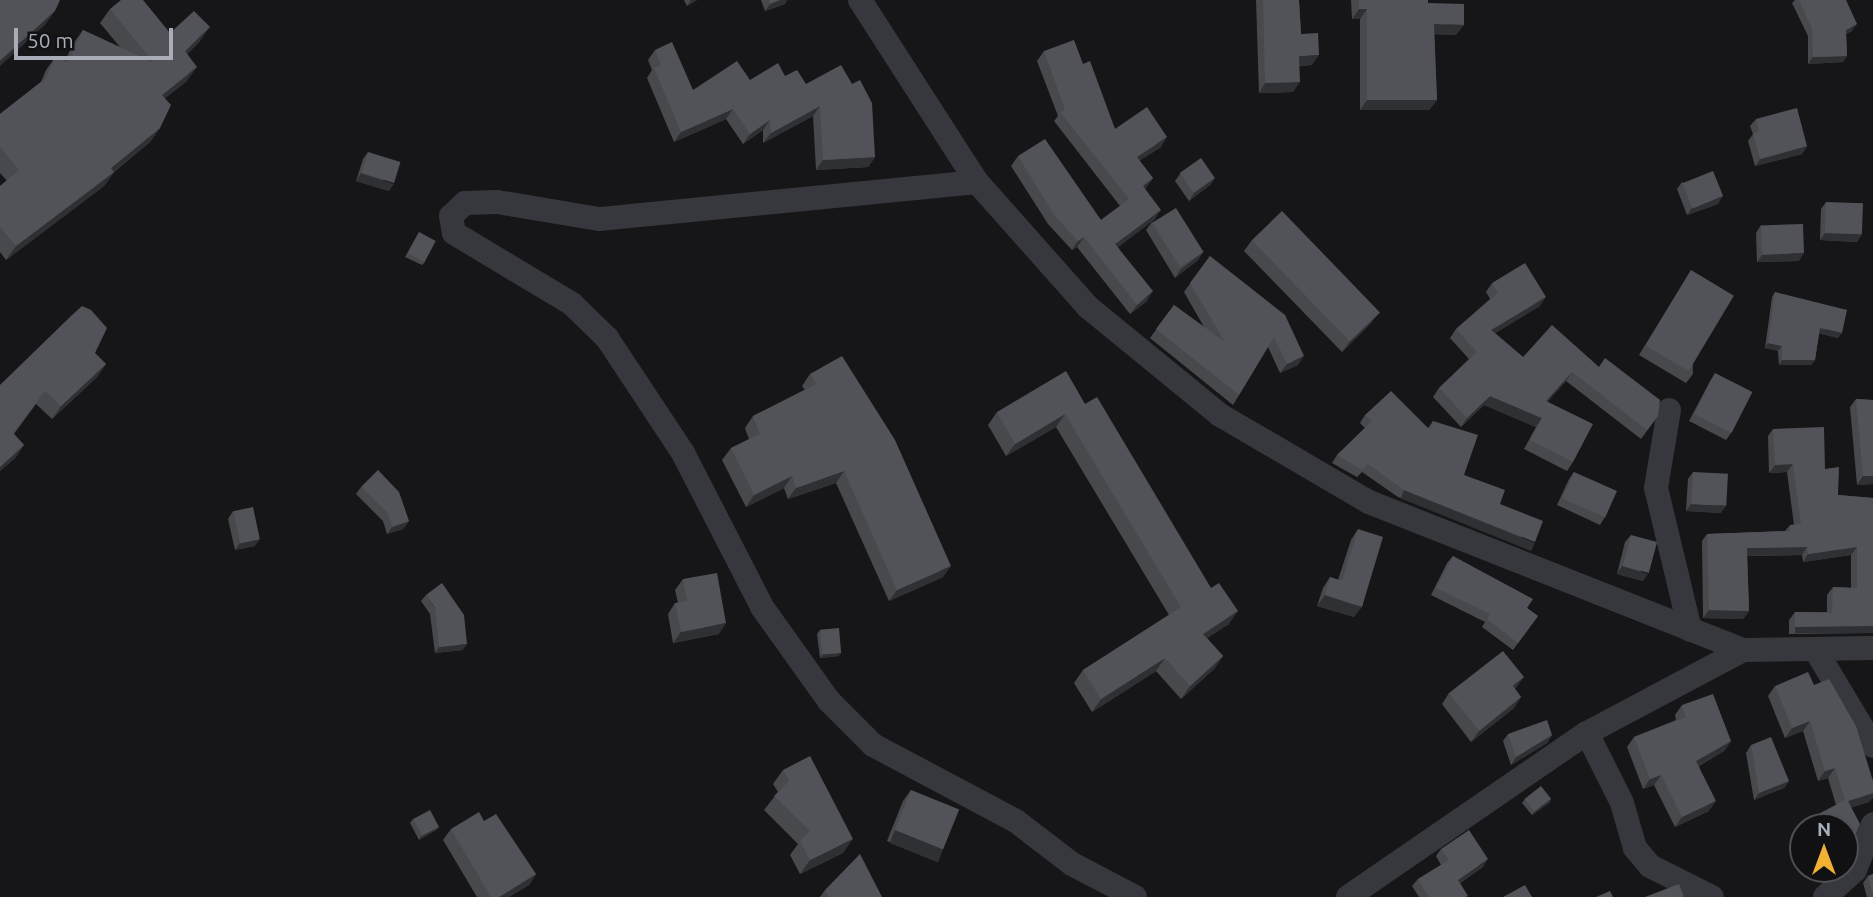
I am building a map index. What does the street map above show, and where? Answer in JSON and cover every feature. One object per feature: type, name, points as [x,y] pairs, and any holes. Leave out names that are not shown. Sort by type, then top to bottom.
[{"type":"street","points":[[860,0],[977,182],[1088,307],[1220,415],[1369,502],[1743,650],[1873,648]]},
{"type":"street","points":[[977,182],[598,219],[497,202],[465,203],[452,216],[454,233],[572,304],[607,338],[683,453],[762,607],[846,718],[873,745],[1016,821],[1072,864],[1135,897]]},
{"type":"street","points":[[1669,410],[1656,488],[1690,630]]},
{"type":"street","points":[[1815,649],[1873,746]]},
{"type":"street","points":[[1348,897],[1369,888],[1587,733],[1743,650]]},
{"type":"street","points":[[1587,733],[1622,803],[1635,848],[1650,866],[1712,897]]},
{"type":"street","points":[[1825,897],[1855,870],[1873,824]]},
{"type":"building","points":[[0,0],[60,0],[55,11],[0,61]]},
{"type":"building","points":[[121,0],[143,0],[170,33],[194,11],[210,27],[185,51],[197,67],[162,95],[171,105],[160,128],[111,168],[114,172],[16,246],[0,227],[0,186],[19,170],[0,147],[0,114],[46,78],[56,56],[68,62],[83,30],[154,63],[110,9]]},
{"type":"building","points":[[1263,0],[1299,0],[1301,34],[1318,33],[1319,55],[1299,56],[1300,82],[1265,83]]},
{"type":"building","points":[[1359,0],[1428,0],[1428,3],[1464,4],[1464,25],[1434,24],[1437,100],[1367,100],[1367,9],[1359,9]]},
{"type":"building","points":[[1799,0],[1846,0],[1857,24],[1846,30],[1847,56],[1813,57],[1812,29]]},
{"type":"building","points":[[1074,40],[1083,64],[1090,61],[1115,129],[1147,107],[1167,137],[1137,157],[1153,178],[1143,186],[1161,210],[1115,244],[1153,291],[1137,305],[1084,237],[1078,241],[1054,215],[1018,156],[1045,139],[1101,220],[1129,199],[1060,112],[1065,110],[1044,51]]},
{"type":"building","points":[[672,42],[693,90],[737,61],[750,80],[778,63],[785,76],[797,70],[806,84],[841,65],[852,84],[860,80],[872,103],[875,157],[823,160],[820,106],[771,133],[770,120],[750,134],[733,109],[681,132],[654,68],[661,65],[655,50]]},
{"type":"building","points":[[1797,108],[1807,146],[1760,159],[1753,133],[1759,132],[1756,119]]},
{"type":"building","points":[[368,152],[401,162],[394,183],[362,173]]},
{"type":"building","points":[[1201,158],[1215,178],[1193,193],[1180,173]]},
{"type":"building","points":[[1713,171],[1723,196],[1693,208],[1682,183]]},
{"type":"building","points":[[1826,202],[1863,203],[1862,234],[1825,233]]},
{"type":"building","points":[[1176,208],[1204,252],[1180,267],[1152,223]]},
{"type":"building","points":[[1282,211],[1380,312],[1350,342],[1252,240]]},
{"type":"building","points":[[1803,224],[1804,253],[1762,254],[1761,225]]},
{"type":"building","points":[[419,232],[436,241],[425,262],[408,253]]},
{"type":"building","points":[[1210,256],[1285,315],[1304,356],[1287,364],[1274,337],[1239,395],[1156,329],[1174,305],[1225,342],[1190,283]]},
{"type":"building","points":[[1525,263],[1546,297],[1491,330],[1523,357],[1552,325],[1599,367],[1605,358],[1660,400],[1658,416],[1647,430],[1572,372],[1546,401],[1593,424],[1573,462],[1530,440],[1542,418],[1490,396],[1467,418],[1439,388],[1477,352],[1456,329],[1498,293],[1492,283]]},
{"type":"building","points":[[1691,270],[1734,296],[1689,371],[1646,345]]},
{"type":"building","points":[[1775,292],[1847,310],[1842,333],[1820,328],[1815,360],[1782,360],[1782,346],[1768,343]]},
{"type":"building","points":[[82,306],[91,310],[107,328],[95,353],[106,364],[61,406],[45,391],[13,433],[24,445],[0,467],[0,385]]},
{"type":"building","points":[[842,356],[895,440],[951,566],[897,590],[844,471],[796,488],[792,476],[754,495],[731,448],[760,434],[753,416],[816,384],[810,374]]},
{"type":"building","points":[[1066,371],[1085,404],[1097,397],[1211,588],[1219,583],[1238,611],[1203,634],[1223,656],[1190,686],[1165,658],[1101,699],[1083,670],[1181,607],[1065,414],[1015,444],[997,412]]},
{"type":"building","points":[[1715,373],[1752,392],[1732,433],[1694,414]]},
{"type":"building","points":[[1391,391],[1430,430],[1433,421],[1478,435],[1464,475],[1505,490],[1500,504],[1543,521],[1535,542],[1404,490],[1368,464],[1362,470],[1337,455],[1372,421],[1365,415]]},
{"type":"building","points":[[1856,399],[1873,400],[1873,476],[1863,476]]},
{"type":"building","points":[[1824,427],[1825,469],[1839,467],[1838,495],[1873,498],[1873,626],[1795,627],[1795,612],[1832,613],[1833,587],[1857,588],[1857,547],[1808,554],[1807,547],[1747,548],[1749,611],[1709,610],[1707,534],[1790,531],[1790,525],[1801,524],[1793,464],[1775,465],[1773,429]]},
{"type":"building","points":[[378,470],[399,492],[409,521],[392,527],[388,513],[361,487]]},
{"type":"building","points":[[1574,472],[1617,491],[1605,518],[1562,498]]},
{"type":"building","points":[[1693,472],[1728,474],[1726,506],[1691,504]]},
{"type":"building","points":[[253,507],[260,539],[240,543],[233,511]]},
{"type":"building","points":[[1358,529],[1383,537],[1362,607],[1325,595],[1330,577],[1342,581]]},
{"type":"building","points":[[1631,535],[1657,542],[1649,573],[1623,566]]},
{"type":"building","points":[[1453,556],[1533,599],[1527,608],[1538,616],[1518,643],[1487,619],[1490,614],[1436,588]]},
{"type":"building","points":[[717,573],[726,623],[681,632],[675,603],[687,601],[683,579]]},
{"type":"building","points":[[442,583],[464,615],[467,644],[439,647],[435,608],[426,595]]},
{"type":"building","points":[[839,628],[841,653],[822,655],[820,630]]},
{"type":"building","points":[[1503,651],[1524,677],[1513,686],[1521,697],[1479,731],[1449,693]]},
{"type":"building","points":[[1808,672],[1814,685],[1829,679],[1856,726],[1873,781],[1873,793],[1848,801],[1854,813],[1821,813],[1845,800],[1835,768],[1825,771],[1810,721],[1792,728],[1775,686]]},
{"type":"building","points":[[1713,694],[1731,741],[1696,761],[1716,801],[1682,817],[1661,775],[1650,779],[1634,737],[1686,717],[1682,705]]},
{"type":"building","points":[[1547,720],[1552,735],[1516,757],[1508,734]]},
{"type":"building","points":[[1771,737],[1789,781],[1759,793],[1751,745]]},
{"type":"building","points":[[810,756],[853,839],[810,860],[800,841],[810,831],[774,796],[789,781],[783,770]]},
{"type":"building","points":[[1541,786],[1551,799],[1534,812],[1524,799]]},
{"type":"building","points":[[911,790],[959,809],[943,849],[895,830]]},
{"type":"building","points":[[430,810],[439,827],[422,836],[413,819]]},
{"type":"building","points":[[479,812],[484,821],[496,814],[536,874],[499,897],[491,897],[451,829]]},
{"type":"building","points":[[1469,830],[1488,859],[1458,880],[1468,896],[1429,897],[1418,879],[1449,860],[1441,849]]},
{"type":"building","points":[[860,854],[882,897],[829,897],[825,890]]},
{"type":"building","points":[[1873,874],[1873,895],[1868,876]]},
{"type":"building","points":[[1679,884],[1684,897],[1645,897]]},
{"type":"building","points":[[1525,885],[1532,897],[1503,897]]},
{"type":"building","points":[[1610,891],[1613,897],[1596,897]]}]
